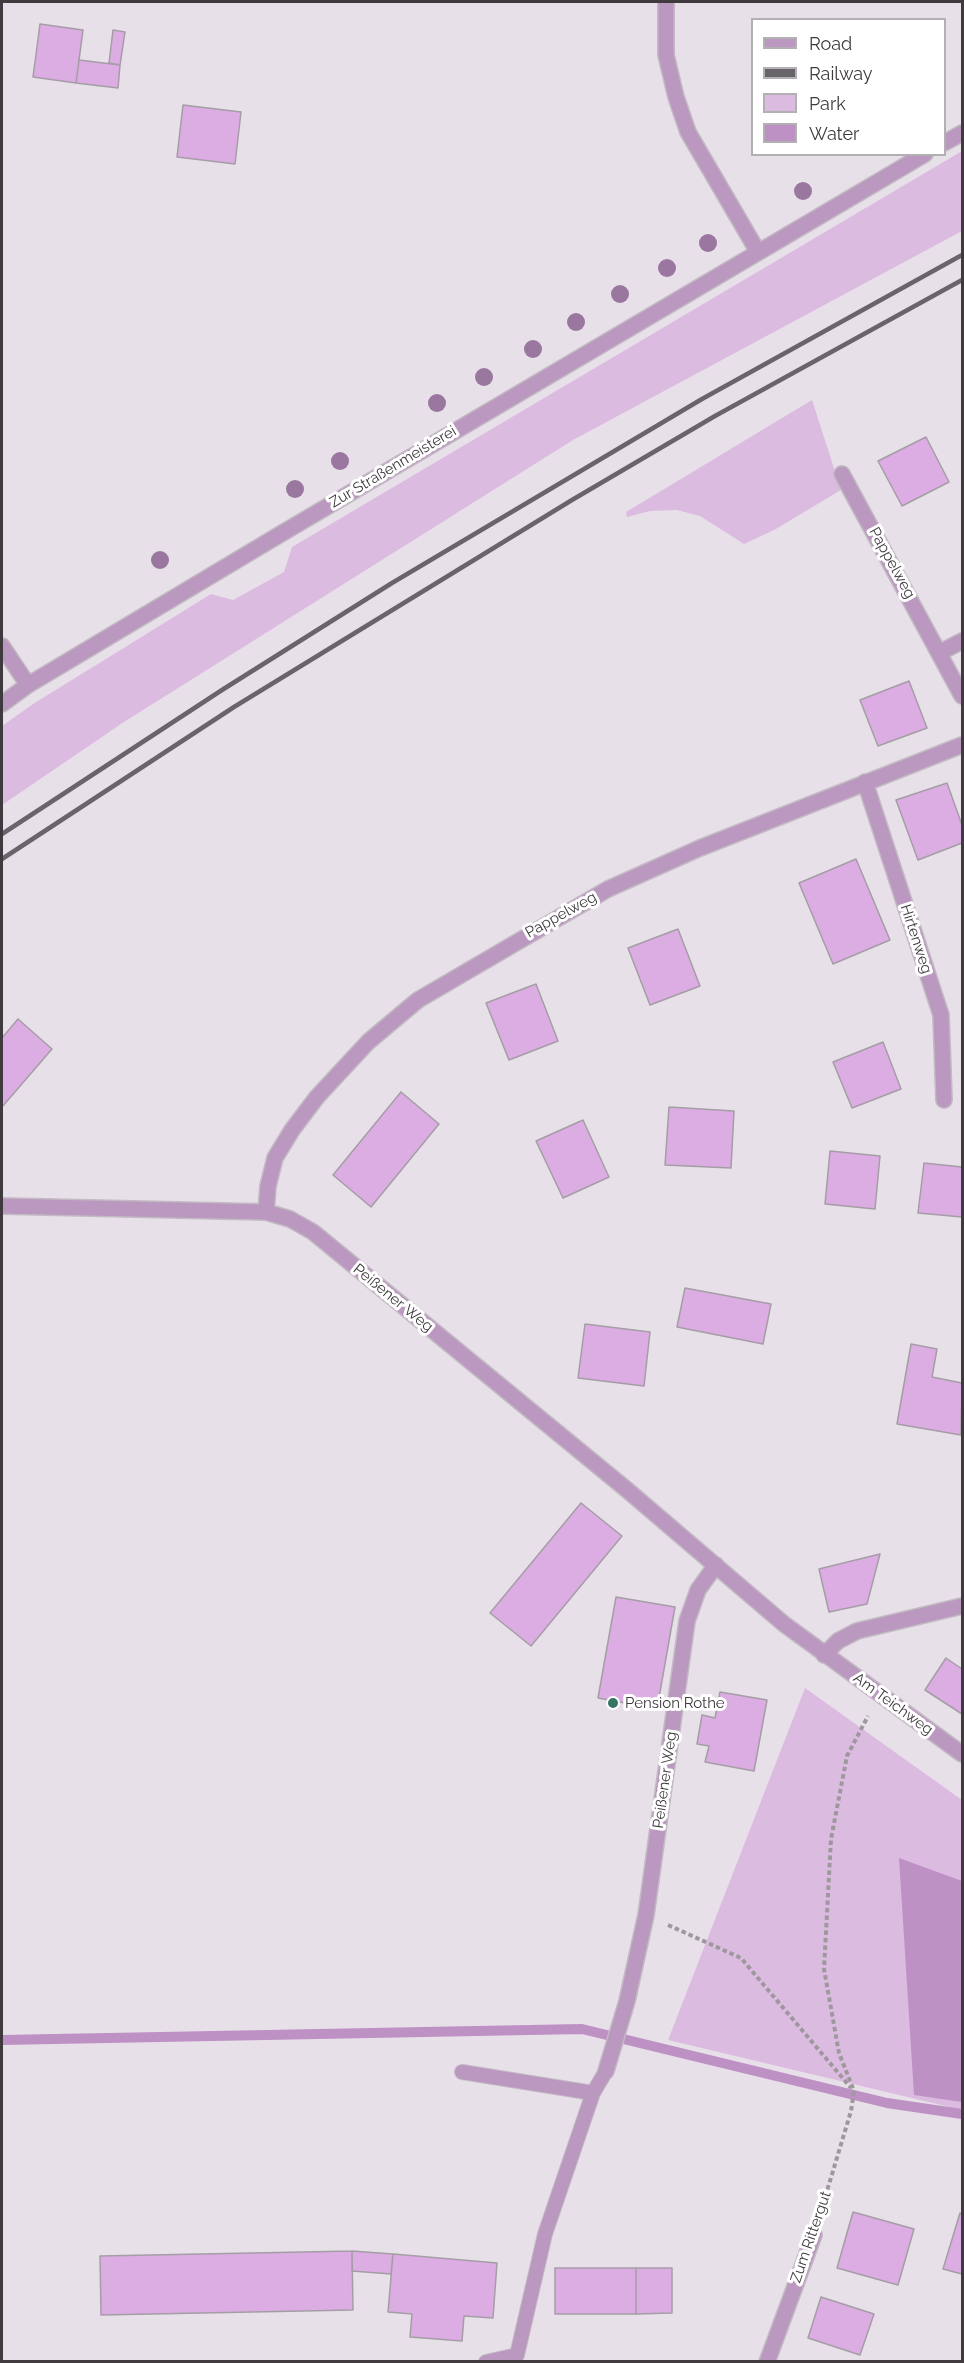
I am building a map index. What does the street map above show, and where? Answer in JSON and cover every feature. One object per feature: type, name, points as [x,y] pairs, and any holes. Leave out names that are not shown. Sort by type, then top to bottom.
[{"type":"street","points":[[666,2],[666,55],[676,97],[688,132],[758,252]]},
{"type":"street","points":[[946,142],[963,133]]},
{"type":"street","name":"Zur Straßenmeisterei","points":[[2,704],[28,685],[922,156]]},
{"type":"street","name":"Pappelweg","points":[[843,474],[963,696]]},
{"type":"street","points":[[941,652],[963,641]]},
{"type":"street","points":[[2,646],[28,685]]},
{"type":"street","name":"Pappelweg","points":[[266,1212],[268,1186],[275,1158],[292,1130],[317,1097],[368,1042],[418,1000],[608,889],[700,848],[963,745]]},
{"type":"street","name":"Hirtenweg","points":[[865,783],[941,1015],[944,1101]]},
{"type":"street","name":"Peißener Weg","points":[[2,1206],[266,1212],[290,1219],[313,1232],[824,1655]]},
{"type":"street","name":"Peißener Weg","points":[[606,2071],[627,2001],[646,1915],[687,1621],[698,1590],[716,1565]]},
{"type":"street","points":[[824,1655],[838,1641],[857,1631],[963,1606]]},
{"type":"street","name":"Am Teichweg","points":[[824,1655],[963,1754]]},
{"type":"street","name":"Zum Rittergut","points":[[767,2361],[814,2235]]},
{"type":"lane","points":[[486,2361],[517,2355],[545,2234],[593,2093],[606,2071]]},
{"type":"lane","points":[[462,2072],[593,2093]]},
{"type":"path","points":[[854,2091],[839,2053],[824,1969],[831,1839],[847,1756],[879,1694]]},
{"type":"path","points":[[646,1915],[741,1958],[854,2091]]},
{"type":"path","name":"Zum Rittergut","points":[[814,2235],[851,2111],[854,2091]]},
{"type":"green space","points":[[962,151],[962,231],[573,440],[124,722],[2,805],[2,726],[33,704],[211,594],[233,600],[284,572],[292,547]]},
{"type":"green space","points":[[812,400],[841,490],[776,529],[744,544],[700,516],[677,510],[650,511],[627,517],[626,512]]},
{"type":"green space","points":[[805,1688],[962,1800],[962,2110],[668,2040]]},
{"type":"water","points":[[899,1858],[962,1881],[962,2102],[914,2095]]},
{"type":"building","points":[[40,24],[83,30],[76,83],[33,77]]},
{"type":"building","points":[[113,30],[125,32],[120,65],[109,63]]},
{"type":"building","points":[[79,60],[120,65],[118,88],[76,83]]},
{"type":"building","points":[[183,105],[241,112],[235,164],[177,157]]},
{"type":"building","points":[[926,437],[949,482],[902,506],[878,461]]},
{"type":"building","points":[[909,681],[927,728],[878,746],[860,700]]},
{"type":"building","points":[[947,783],[962,825],[962,843],[918,860],[896,800]]},
{"type":"building","points":[[856,859],[890,940],[833,964],[799,883]]},
{"type":"building","points":[[678,929],[700,986],[650,1005],[628,948]]},
{"type":"building","points":[[536,984],[558,1041],[509,1060],[486,1003]]},
{"type":"building","points":[[18,1019],[52,1049],[2,1107],[2,1038]]},
{"type":"building","points":[[883,1042],[901,1089],[852,1108],[833,1062]]},
{"type":"building","points":[[401,1092],[439,1124],[371,1207],[333,1175]]},
{"type":"building","points":[[669,1107],[734,1111],[731,1168],[665,1165]]},
{"type":"building","points":[[583,1120],[609,1177],[563,1198],[536,1141]]},
{"type":"building","points":[[830,1151],[880,1156],[875,1209],[825,1204]]},
{"type":"building","points":[[924,1163],[962,1167],[962,1217],[918,1213]]},
{"type":"building","points":[[685,1288],[771,1304],[763,1344],[677,1327]]},
{"type":"building","points":[[585,1324],[650,1332],[644,1386],[578,1378]]},
{"type":"building","points":[[911,1344],[937,1349],[932,1377],[962,1383],[961,1435],[897,1424]]},
{"type":"building","points":[[581,1503],[622,1536],[531,1646],[490,1613]]},
{"type":"building","points":[[880,1554],[867,1604],[829,1612],[819,1569]]},
{"type":"building","points":[[616,1597],[675,1607],[657,1709],[598,1698]]},
{"type":"building","points":[[946,1658],[962,1669],[962,1714],[925,1690]]},
{"type":"building","points":[[720,1692],[767,1700],[754,1771],[705,1762],[709,1746],[697,1744],[702,1715],[715,1718]]},
{"type":"building","points":[[853,2212],[914,2229],[898,2285],[837,2268]]},
{"type":"building","points":[[960,2213],[962,2214],[962,2274],[943,2269]]},
{"type":"building","points":[[352,2251],[393,2254],[391,2274],[352,2271]]},
{"type":"building","points":[[352,2251],[353,2310],[101,2315],[100,2256]]},
{"type":"building","points":[[393,2254],[497,2263],[493,2318],[464,2316],[462,2341],[410,2337],[412,2314],[388,2312]]},
{"type":"building","points":[[555,2268],[636,2268],[636,2314],[555,2314]]},
{"type":"building","points":[[636,2268],[672,2268],[672,2313],[636,2314]]},
{"type":"building","points":[[821,2297],[874,2314],[860,2355],[808,2338]]},
{"type":"waterway","points":[[2,2040],[582,2029],[887,2103],[962,2114]]},
{"type":"railway","points":[[2,834],[222,690],[392,583],[702,399],[962,255]]},
{"type":"railway","points":[[2,859],[234,707],[572,500],[715,416],[962,280]]},
{"type":"place","name":"Pension Rothe","points":[[613,1703]]}]
